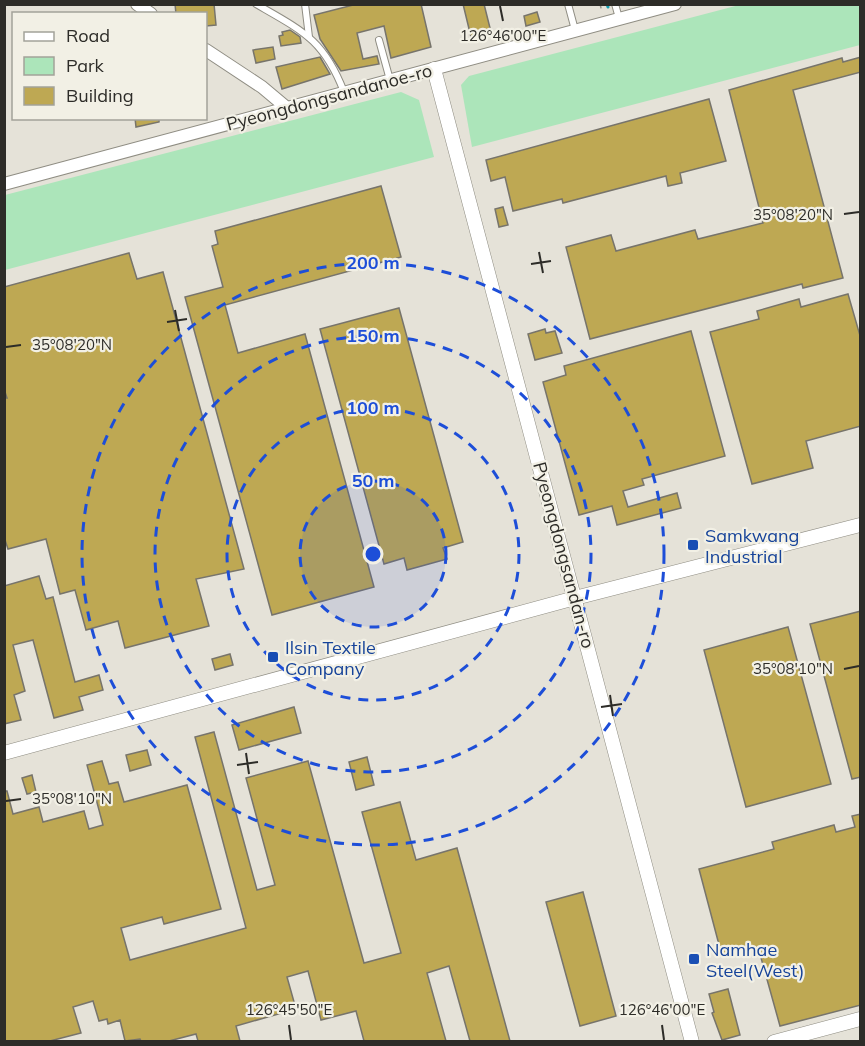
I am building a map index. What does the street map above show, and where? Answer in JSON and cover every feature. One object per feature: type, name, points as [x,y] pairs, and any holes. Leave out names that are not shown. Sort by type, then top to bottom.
[{"type":"street","name":"Pyeongdongsandanoe-ro","points":[[4,184],[675,4]]},
{"type":"street","points":[[207,51],[262,87],[287,108]]},
{"type":"street","name":"Pyeongdongsandan-ro","points":[[435,69],[692,1041]]},
{"type":"street","points":[[4,753],[575,598],[861,525]]},
{"type":"street","points":[[774,1041],[861,1019]]},
{"type":"lane","points":[[255,4],[309,37],[326,53],[345,93]]},
{"type":"lane","points":[[305,4],[309,37]]},
{"type":"lane","points":[[568,4],[575,30]]},
{"type":"lane","points":[[615,4],[619,18]]},
{"type":"lane","points":[[379,40],[390,81]]},
{"type":"green space","points":[[743,4],[860,5],[860,45],[472,147],[461,85],[469,76]]},
{"type":"green space","points":[[401,92],[419,100],[434,157],[5,270],[5,195]]},
{"type":"building","points":[[175,4],[214,4],[216,25],[207,26],[207,12],[176,12]]},
{"type":"building","points":[[357,4],[421,4],[431,47],[391,58],[384,26],[357,33],[363,59],[377,56],[379,64],[341,71],[320,39],[314,15]]},
{"type":"building","points":[[463,4],[484,4],[491,32],[471,37]]},
{"type":"building","points":[[537,12],[540,22],[526,26],[524,16]]},
{"type":"building","points":[[290,30],[300,37],[301,43],[281,46],[279,36],[283,35],[282,32]]},
{"type":"building","points":[[273,47],[275,59],[256,63],[253,50]]},
{"type":"building","points":[[320,57],[330,74],[282,89],[276,67]]},
{"type":"building","points":[[861,57],[861,72],[793,90],[843,278],[803,288],[802,284],[590,339],[566,247],[611,235],[616,251],[695,230],[698,239],[763,223],[729,90],[842,58],[843,62]]},
{"type":"building","points":[[709,99],[726,161],[680,173],[682,183],[668,186],[666,176],[563,203],[562,199],[513,211],[505,177],[491,181],[486,160]]},
{"type":"building","points":[[135,120],[159,120],[159,122],[136,127]]},
{"type":"building","points":[[381,186],[401,257],[225,305],[238,353],[305,334],[374,587],[272,615],[185,297],[223,287],[212,246],[218,244],[215,231]]},
{"type":"building","points":[[503,207],[508,225],[499,227],[495,209]]},
{"type":"building","points":[[129,253],[137,279],[163,272],[244,569],[196,579],[209,626],[125,648],[118,621],[86,630],[75,590],[60,594],[46,539],[8,549],[4,537],[4,398],[7,398],[4,389],[4,287]]},
{"type":"building","points":[[848,294],[861,339],[861,426],[806,441],[813,468],[752,484],[710,332],[759,319],[757,311],[799,299],[801,307]]},
{"type":"building","points":[[399,308],[463,542],[443,548],[447,559],[407,570],[404,558],[384,564],[320,329]]},
{"type":"building","points":[[545,329],[546,333],[555,331],[562,353],[535,360],[528,334]]},
{"type":"building","points":[[691,331],[725,456],[642,479],[644,485],[623,491],[628,507],[677,493],[681,508],[617,525],[612,506],[579,515],[543,382],[566,375],[564,366]]},
{"type":"building","points":[[39,576],[46,599],[53,597],[75,682],[99,675],[103,690],[79,697],[83,710],[54,718],[33,640],[13,645],[25,691],[14,695],[21,720],[4,724],[4,586]]},
{"type":"building","points":[[861,611],[861,777],[852,779],[810,624]]},
{"type":"building","points":[[788,627],[831,784],[746,807],[704,650]]},
{"type":"building","points":[[230,654],[233,665],[215,670],[212,659]]},
{"type":"building","points":[[294,707],[301,733],[239,750],[232,725]]},
{"type":"building","points":[[214,732],[257,890],[275,885],[246,778],[308,761],[364,963],[401,953],[362,812],[400,802],[416,860],[457,848],[510,1041],[470,1041],[449,966],[427,973],[446,1041],[364,1041],[356,1011],[321,1020],[308,971],[287,977],[296,1009],[236,1026],[240,1041],[198,1041],[196,1034],[169,1041],[141,1041],[140,1039],[125,1041],[120,1020],[108,1024],[107,1019],[99,1021],[93,1001],[73,1007],[81,1033],[50,1041],[4,1041],[4,791],[7,791],[13,814],[39,807],[43,822],[84,811],[89,829],[103,825],[87,765],[102,761],[109,784],[118,782],[124,802],[187,785],[221,909],[164,924],[162,917],[121,928],[130,960],[246,928],[195,737]]},
{"type":"building","points":[[147,750],[151,765],[130,771],[126,755]]},
{"type":"building","points":[[367,757],[374,785],[356,790],[349,762]]},
{"type":"building","points":[[32,775],[36,792],[27,794],[22,778]]},
{"type":"building","points":[[861,814],[861,1005],[780,1026],[758,947],[722,956],[699,869],[774,849],[772,842],[834,825],[836,832],[855,827],[852,816]]},
{"type":"building","points":[[583,892],[616,1016],[580,1026],[546,902]]},
{"type":"building","points":[[728,989],[740,1035],[722,1040],[712,1013],[714,1012],[709,994]]},
{"type":"place","name":"Samkwang Industrial","points":[[693,545]]},
{"type":"place","name":"Ilsin Textile Company","points":[[273,657]]},
{"type":"place","name":"Namhae Steel(West)","points":[[694,959]]}]
